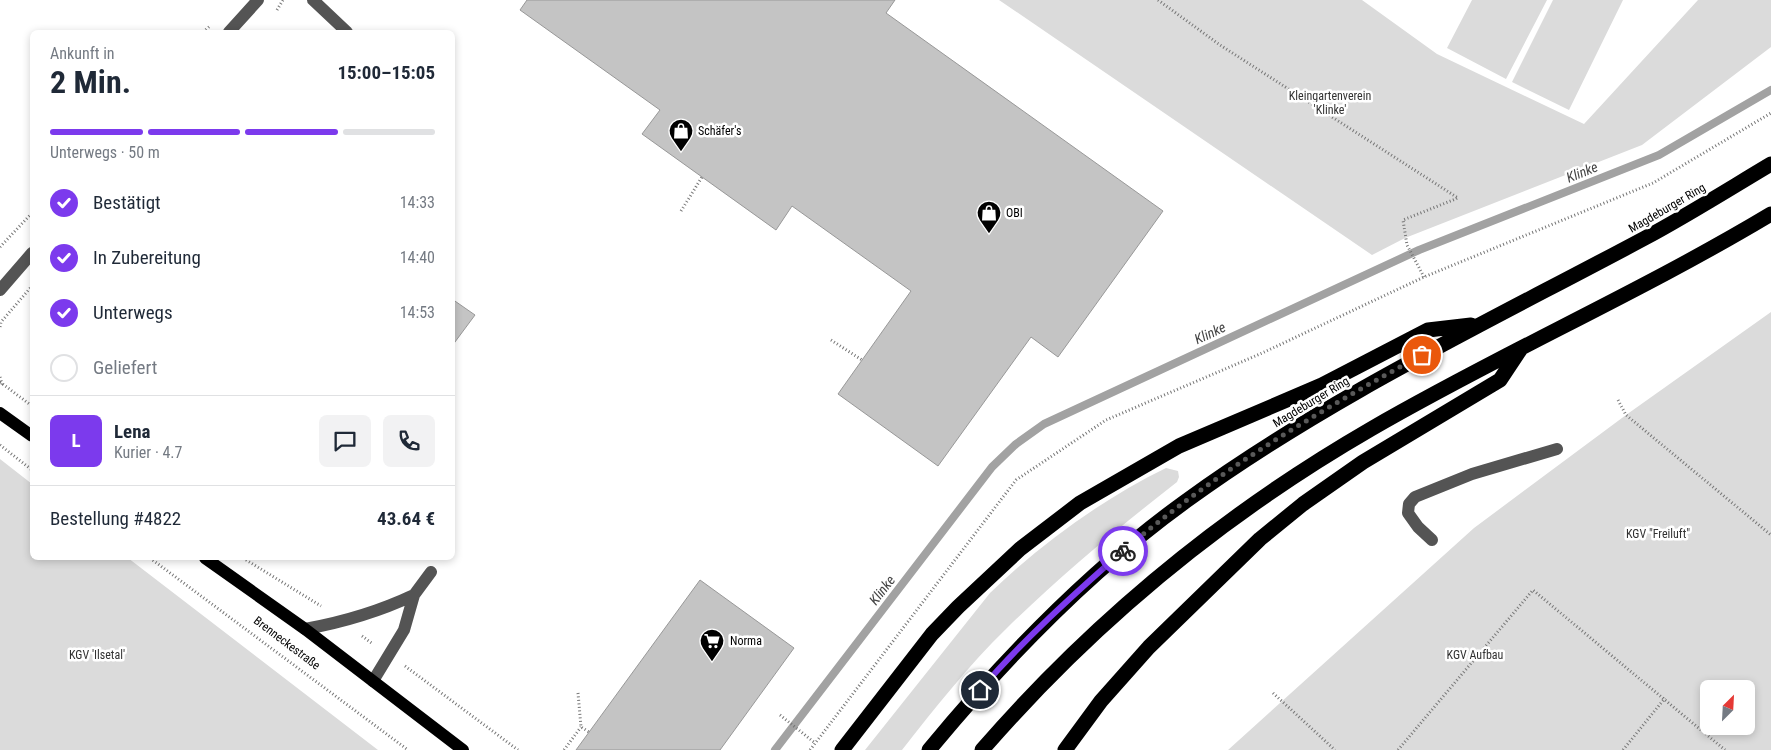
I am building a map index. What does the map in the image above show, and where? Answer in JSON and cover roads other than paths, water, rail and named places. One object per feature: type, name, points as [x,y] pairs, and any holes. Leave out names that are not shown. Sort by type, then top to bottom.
[{"type":"highway","name":"Magdeburger Ring","points":[[929,750],[1005,661],[1091,578],[1183,503],[1258,450],[1480,324],[1646,238],[1771,164]]},
{"type":"highway","points":[[982,750],[1032,693],[1075,649],[1127,602],[1214,532],[1291,478],[1370,429],[1522,347],[1670,271],[1771,214]]},
{"type":"highway","points":[[842,750],[932,634],[965,600],[1020,549],[1080,503],[1178,446],[1322,385],[1428,330],[1480,324]]},
{"type":"highway","points":[[1065,750],[1119,680],[1250,548],[1303,504],[1355,467],[1500,380],[1522,347]]},
{"type":"main road","points":[[0,413],[30,435]]},
{"type":"main road","name":"Brenneckestraße","points":[[208,560],[305,629],[463,750]]},
{"type":"street","points":[[231,30],[258,0]]},
{"type":"street","points":[[313,0],[345,30]]},
{"type":"street","points":[[0,290],[30,255]]},
{"type":"street","points":[[1432,540],[1418,527],[1408,513],[1409,504],[1415,497],[1472,474],[1557,449]]},
{"type":"street","points":[[374,682],[404,630],[414,595],[431,572]]},
{"type":"street","points":[[305,629],[343,623],[378,612],[414,595]]},
{"type":"waterway","name":"Klinke","points":[[775,750],[992,467],[1016,444],[1044,424],[1419,250],[1659,155],[1771,90]]},
{"type":"place","name":"Schäfer's","points":[[681,152]]},
{"type":"place","name":"OBI","points":[[989,234]]},
{"type":"place","name":"Norma","points":[[712,662]]},
{"type":"park label","name":"Kleingartenverein 'Klinke'","points":[[1330,103]]},
{"type":"park label","name":"KGV \"Freiluft\"","points":[[1658,534]]},
{"type":"park label","name":"KGV 'Ilsetal'","points":[[97,655]]},
{"type":"park label","name":"KGV Aufbau","points":[[1475,655]]}]
